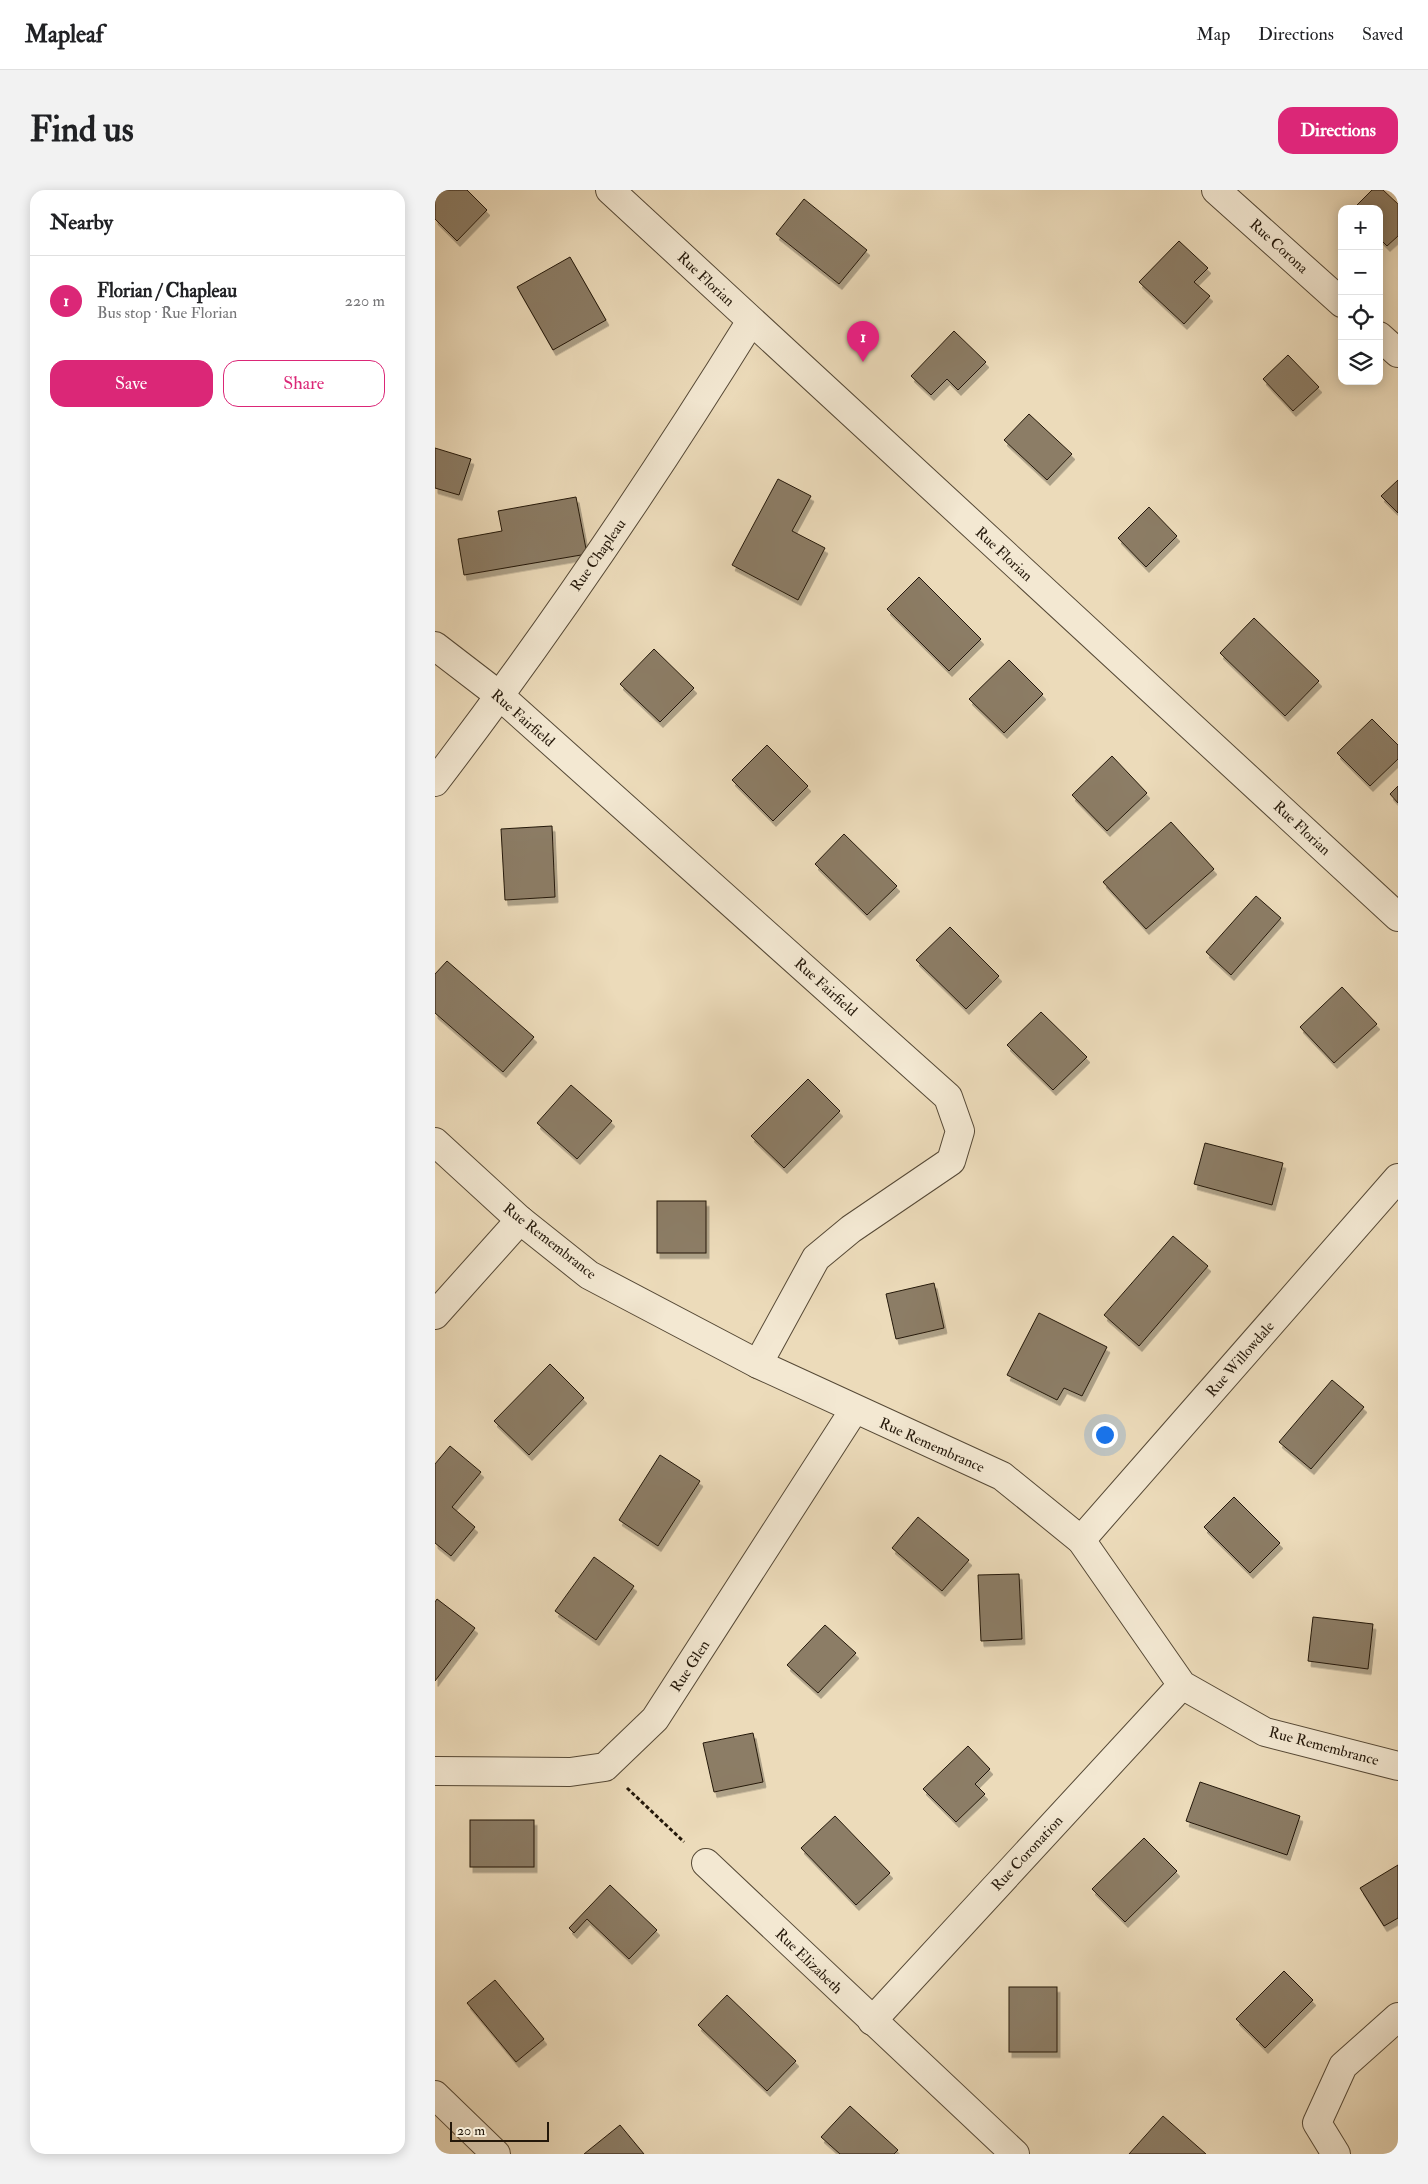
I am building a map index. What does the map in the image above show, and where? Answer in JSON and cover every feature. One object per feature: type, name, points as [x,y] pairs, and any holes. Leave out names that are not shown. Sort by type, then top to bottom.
[{"type":"street","name":"Rue Florian","points":[[610,190],[1398,917]]},
{"type":"street","name":"Rue Corona","points":[[1216,190],[1338,299]]},
{"type":"street","name":"Rue Chapleau","points":[[435,782],[500,696],[675,444],[751,321]]},
{"type":"street","points":[[1383,340],[1398,353]]},
{"type":"street","name":"Rue Fairfield","points":[[435,646],[500,696],[948,1097],[960,1131],[951,1161],[851,1228],[817,1258],[758,1364]]},
{"type":"street","name":"Rue Remembrance","points":[[435,1142],[520,1220],[589,1276],[758,1364],[854,1410],[1002,1476],[1081,1540],[1183,1685],[1265,1732],[1398,1766]]},
{"type":"street","name":"Rue Willowdale","points":[[1081,1540],[1398,1178]]},
{"type":"street","points":[[435,1315],[520,1220]]},
{"type":"street","name":"Rue Glen","points":[[605,1767],[655,1719],[854,1410]]},
{"type":"street","name":"Rue Coronation","points":[[872,2021],[1183,1685]]},
{"type":"street","points":[[435,1771],[570,1772],[605,1767]]},
{"type":"street","name":"Rue Elizabeth","points":[[706,1863],[1015,2154]]},
{"type":"street","points":[[1336,2154],[1317,2123],[1343,2066],[1398,2017]]},
{"type":"street","points":[[435,2095],[496,2154]]},
{"type":"path","points":[[605,1767],[706,1863]]},
{"type":"building","points":[[435,190],[467,190],[487,210],[457,241],[435,219]]},
{"type":"building","points":[[1372,190],[1383,190],[1398,204],[1398,236],[1387,246],[1383,242],[1383,205],[1357,205]]},
{"type":"building","points":[[804,199],[867,250],[839,284],[776,234]]},
{"type":"building","points":[[1179,241],[1208,268],[1194,282],[1210,296],[1184,324],[1139,282]]},
{"type":"building","points":[[570,257],[606,320],[553,350],[517,287]]},
{"type":"building","points":[[954,331],[986,362],[958,390],[947,379],[931,395],[911,376]]},
{"type":"building","points":[[1288,355],[1319,387],[1293,411],[1263,379]]},
{"type":"building","points":[[1029,414],[1072,454],[1047,480],[1004,440]]},
{"type":"building","points":[[435,448],[471,459],[459,495],[435,488]]},
{"type":"building","points":[[778,479],[811,496],[792,531],[825,548],[798,600],[732,565]]},
{"type":"building","points":[[1398,480],[1398,513],[1381,496]]},
{"type":"building","points":[[576,497],[587,554],[464,575],[458,539],[502,531],[498,511]]},
{"type":"building","points":[[1149,507],[1177,536],[1146,567],[1118,538]]},
{"type":"building","points":[[919,577],[981,639],[949,671],[887,609]]},
{"type":"building","points":[[1254,618],[1319,681],[1285,716],[1220,653]]},
{"type":"building","points":[[654,649],[694,688],[660,722],[620,684]]},
{"type":"building","points":[[1009,660],[1043,694],[1004,733],[969,699]]},
{"type":"building","points":[[1372,719],[1398,745],[1398,759],[1370,786],[1337,753]]},
{"type":"building","points":[[767,745],[808,786],[773,821],[732,780]]},
{"type":"building","points":[[1112,756],[1147,793],[1107,831],[1072,795]]},
{"type":"building","points":[[1398,786],[1398,803],[1390,794]]},
{"type":"building","points":[[1171,822],[1214,869],[1146,929],[1103,882]]},
{"type":"building","points":[[552,826],[555,897],[505,900],[501,829]]},
{"type":"building","points":[[844,834],[897,886],[867,915],[815,864]]},
{"type":"building","points":[[1256,896],[1281,918],[1231,975],[1206,952]]},
{"type":"building","points":[[950,927],[999,976],[966,1009],[916,960]]},
{"type":"building","points":[[447,961],[534,1037],[503,1072],[435,1013],[435,974]]},
{"type":"building","points":[[1342,987],[1377,1024],[1334,1063],[1300,1027]]},
{"type":"building","points":[[1041,1012],[1087,1057],[1053,1090],[1007,1045]]},
{"type":"building","points":[[808,1079],[840,1111],[784,1168],[751,1136]]},
{"type":"building","points":[[571,1085],[612,1121],[577,1159],[537,1123]]},
{"type":"building","points":[[1205,1143],[1283,1163],[1272,1205],[1194,1184]]},
{"type":"building","points":[[657,1201],[706,1201],[706,1253],[657,1253]]},
{"type":"building","points":[[1173,1236],[1208,1266],[1139,1346],[1104,1315]]},
{"type":"building","points":[[934,1283],[944,1328],[896,1339],[886,1294]]},
{"type":"building","points":[[1039,1313],[1107,1347],[1082,1396],[1064,1388],[1057,1400],[1007,1375]]},
{"type":"building","points":[[550,1364],[584,1398],[529,1455],[494,1421]]},
{"type":"building","points":[[1332,1380],[1364,1407],[1311,1469],[1279,1442]]},
{"type":"building","points":[[450,1446],[481,1472],[452,1507],[475,1527],[451,1556],[435,1543],[435,1464]]},
{"type":"building","points":[[660,1455],[700,1481],[658,1546],[619,1520]]},
{"type":"building","points":[[1234,1497],[1280,1543],[1250,1573],[1204,1527]]},
{"type":"building","points":[[918,1517],[969,1560],[942,1591],[892,1548]]},
{"type":"building","points":[[594,1557],[634,1586],[596,1640],[555,1611]]},
{"type":"building","points":[[1019,1574],[1022,1639],[981,1641],[978,1575]]},
{"type":"building","points":[[437,1599],[475,1628],[435,1681],[435,1602]]},
{"type":"building","points":[[1313,1617],[1373,1624],[1368,1669],[1308,1661]]},
{"type":"building","points":[[825,1625],[856,1653],[818,1693],[787,1665]]},
{"type":"building","points":[[753,1733],[763,1782],[714,1792],[703,1743]]},
{"type":"building","points":[[968,1746],[990,1769],[975,1784],[985,1794],[956,1822],[923,1789]]},
{"type":"building","points":[[1200,1782],[1300,1816],[1287,1855],[1186,1821]]},
{"type":"building","points":[[835,1816],[890,1873],[856,1905],[801,1848]]},
{"type":"building","points":[[470,1820],[534,1820],[534,1867],[470,1867]]},
{"type":"building","points":[[1144,1838],[1177,1871],[1125,1922],[1092,1889]]},
{"type":"building","points":[[1398,1865],[1398,1918],[1384,1926],[1360,1888]]},
{"type":"building","points":[[610,1885],[657,1930],[629,1959],[587,1919],[574,1933],[569,1928]]},
{"type":"building","points":[[1284,1971],[1313,2000],[1265,2048],[1236,2019]]},
{"type":"building","points":[[495,1980],[544,2039],[516,2062],[467,2003]]},
{"type":"building","points":[[1009,1987],[1057,1987],[1057,2052],[1009,2052]]},
{"type":"building","points":[[727,1995],[796,2061],[767,2091],[698,2025]]},
{"type":"building","points":[[850,2106],[898,2150],[894,2154],[840,2154],[821,2137]]},
{"type":"building","points":[[1163,2116],[1206,2154],[1129,2154]]},
{"type":"building","points":[[620,2125],[644,2154],[584,2154]]},
{"type":"place","name":"Florian / Chapleau","points":[[863,362]]}]
